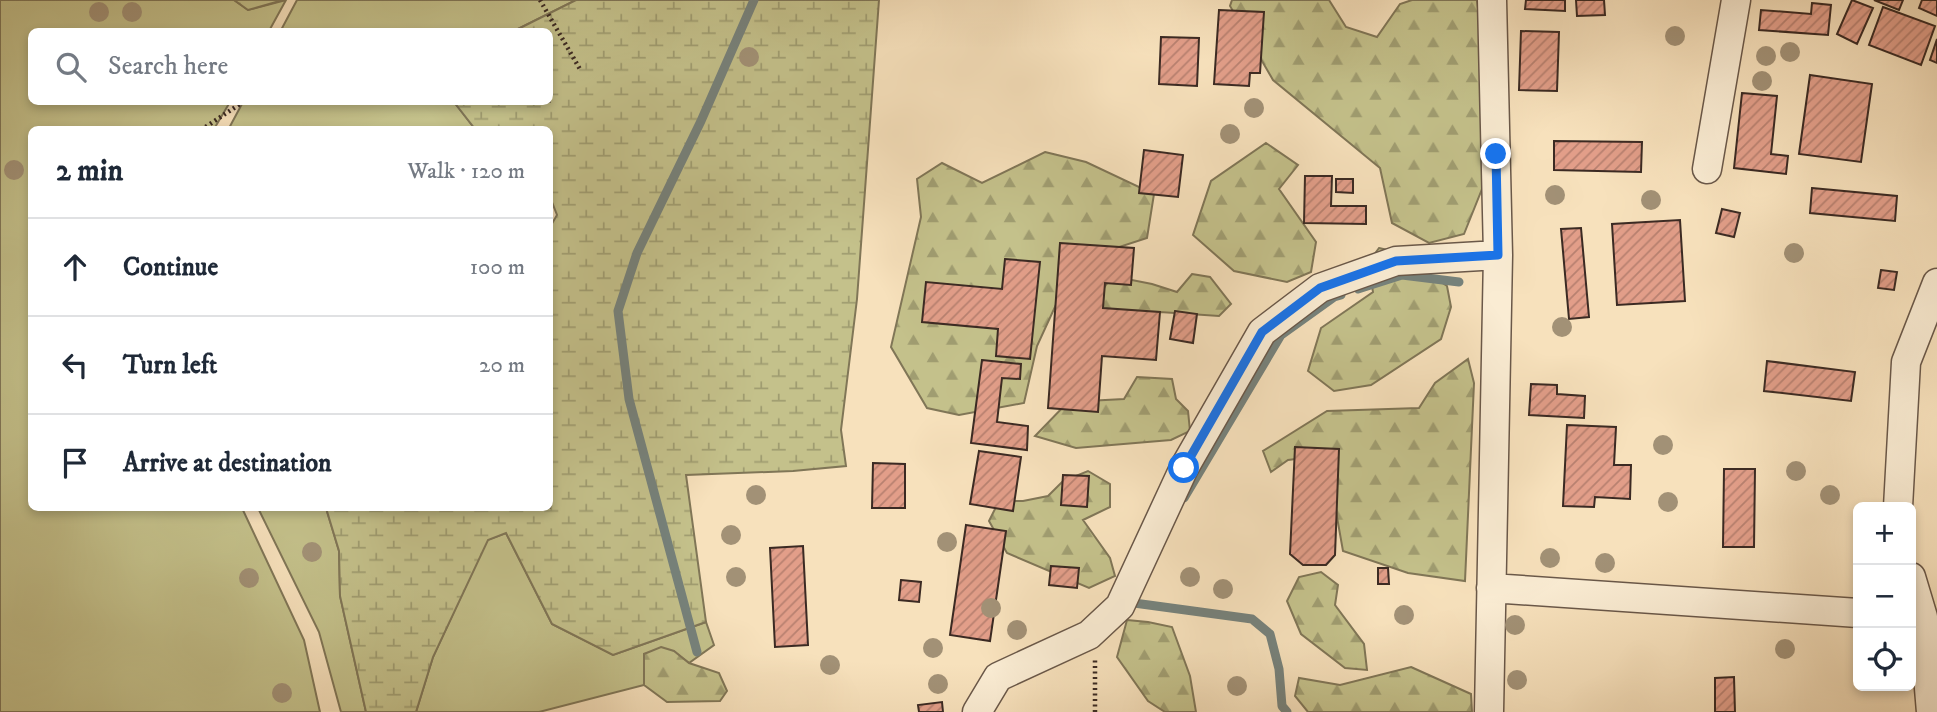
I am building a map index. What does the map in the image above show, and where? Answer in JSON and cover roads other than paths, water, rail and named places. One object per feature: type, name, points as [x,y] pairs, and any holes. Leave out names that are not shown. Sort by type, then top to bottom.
[{"type":"street","points":[[1489,712],[1498,255],[1492,0]]},
{"type":"street","points":[[1707,169],[1736,0]]},
{"type":"street","points":[[977,712],[998,677],[1089,635],[1120,606],[1184,468],[1262,332],[1320,288],[1396,261],[1498,255]]},
{"type":"street","points":[[1897,502],[1906,362],[1937,284]]},
{"type":"street","points":[[1491,588],[1853,613]]},
{"type":"street","points":[[1916,592],[1924,616],[1931,712]]},
{"type":"waterway","points":[[697,652],[629,399],[618,311],[637,253],[701,121],[754,0]]},
{"type":"waterway","points":[[1358,289],[1402,275],[1459,282]]},
{"type":"waterway","points":[[1184,498],[1281,335],[1334,297],[1341,295]]},
{"type":"waterway","points":[[1134,603],[1252,619],[1270,634],[1279,669],[1282,706],[1287,712]]}]
